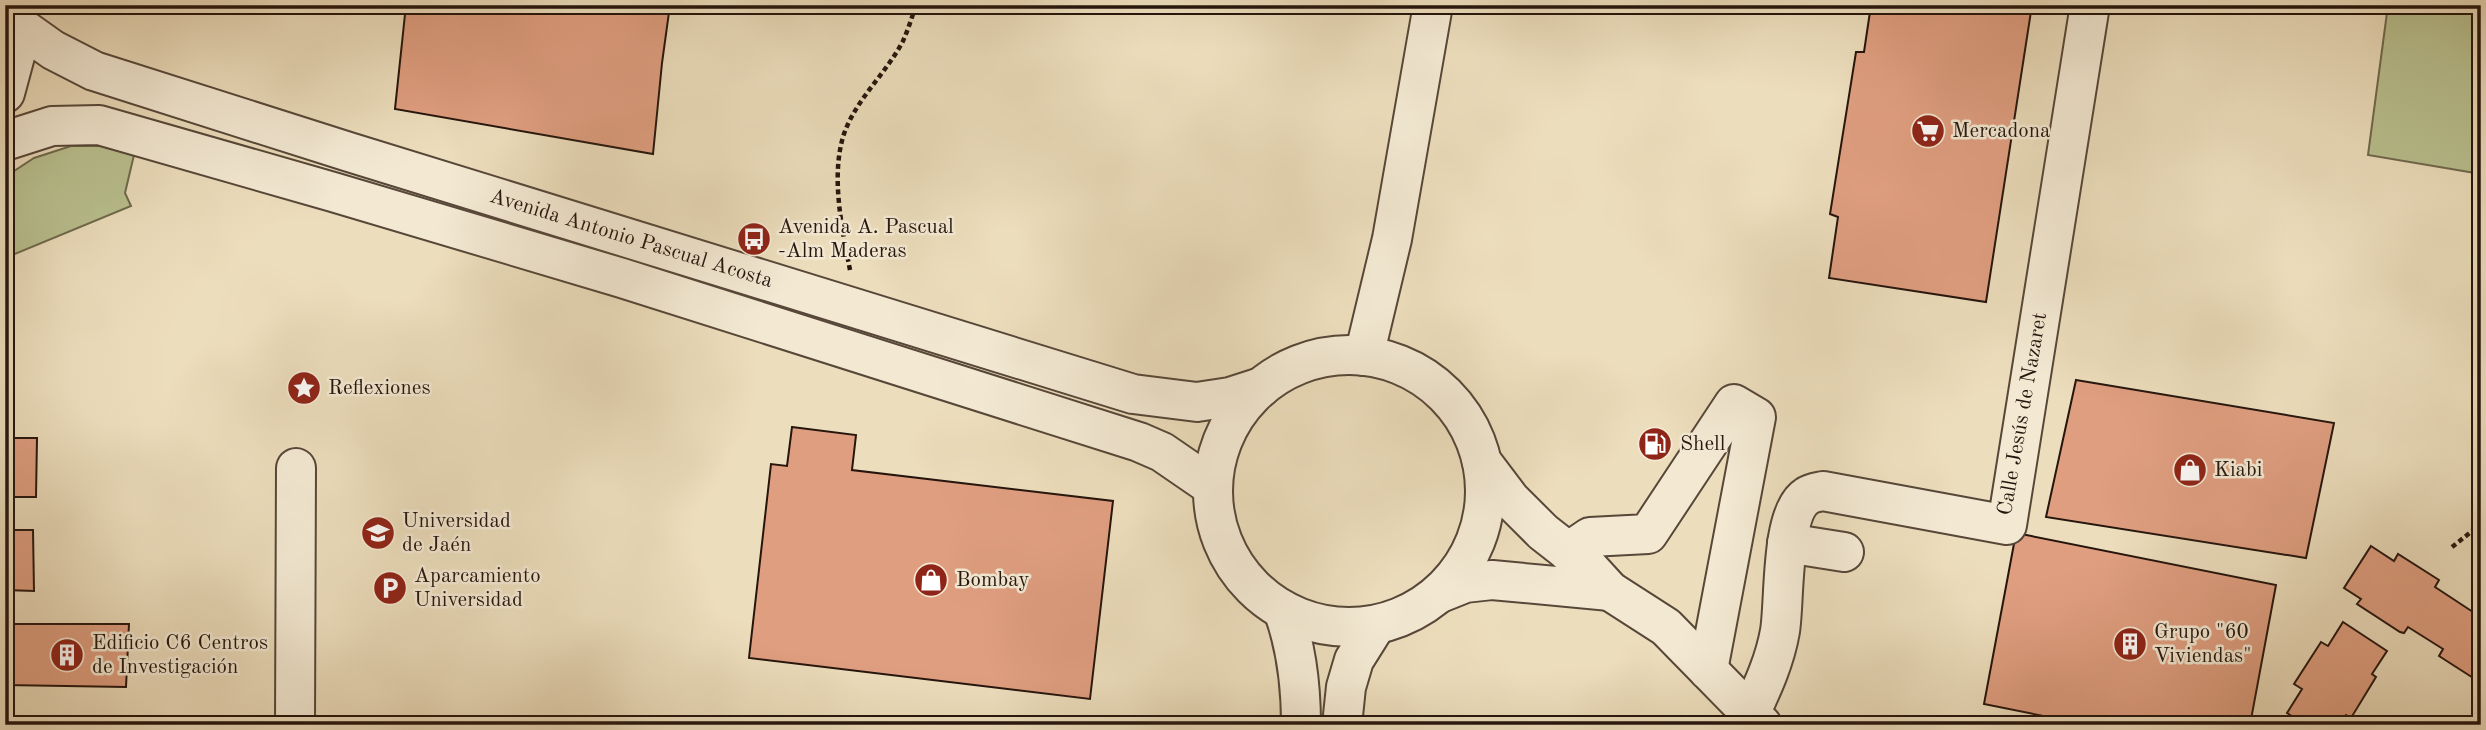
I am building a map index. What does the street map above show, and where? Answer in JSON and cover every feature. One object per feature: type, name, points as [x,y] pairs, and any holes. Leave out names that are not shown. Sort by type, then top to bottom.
[{"type":"street","points":[[1364,356],[1392,239],[1433,5]]},
{"type":"street","name":"Calle Jesús de Nazaret","points":[[1757,719],[1780,629],[1787,543],[1797,507],[1807,496],[1822,491],[2007,525],[2090,5]]},
{"type":"street","points":[[5,93],[19,41],[12,14]]},
{"type":"street","name":"Avenida Antonio Pascual Acosta","points":[[12,14],[53,50],[94,71],[1133,394],[1197,402],[1230,397],[1261,387]]},
{"type":"street","name":"Avenida Antonio Pascual Acosta","points":[[5,141],[52,126],[99,125],[307,184],[622,278],[1139,442],[1162,452],[1213,487]]},
{"type":"street","points":[[1364,356],[1388,361],[1431,383],[1449,399],[1464,418],[1475,439],[1482,462],[1484,510],[1479,534],[1469,556],[1456,576],[1440,593],[1421,608],[1399,618],[1376,625],[1338,627],[1300,618],[1283,610],[1254,587],[1230,556],[1217,524],[1213,487],[1220,450],[1227,432],[1261,387],[1279,374],[1320,358],[1364,356]]},
{"type":"street","points":[[1568,552],[1590,537],[1648,534],[1734,404],[1756,417],[1708,670]]},
{"type":"street","points":[[1482,462],[1510,499],[1544,533],[1588,568],[1610,591],[1666,627],[1757,719]]},
{"type":"street","points":[[295,725],[296,468]]},
{"type":"street","points":[[1787,543],[1844,551]]},
{"type":"street","points":[[1440,593],[1465,583],[1492,580],[1610,591]]},
{"type":"street","points":[[1724,589],[1783,587]]},
{"type":"street","points":[[1283,610],[1293,638],[1299,675],[1301,725]]},
{"type":"street","points":[[1342,725],[1346,687],[1354,660],[1376,625]]},
{"type":"path","points":[[853,280],[842,230],[837,170],[844,135],[857,109],[903,40],[916,5]]},
{"type":"path","points":[[2452,547],[2481,524]]},
{"type":"green space","points":[[2388,5],[2481,5],[2481,174],[2368,155]]},
{"type":"green space","points":[[71,146],[110,146],[134,155],[125,193],[131,206],[5,258],[5,177],[34,158]]},
{"type":"building","points":[[406,5],[670,5],[653,154],[395,109]]},
{"type":"building","name":"Mercadona","points":[[1871,5],[2032,5],[1986,302],[1829,278],[1838,217],[1830,214],[1856,52],[1864,52]]},
{"type":"building","name":"Kiabi","points":[[2076,380],[2334,423],[2306,558],[2046,517]]},
{"type":"building","name":"Bombay","points":[[792,427],[856,435],[852,470],[1113,501],[1090,699],[749,658],[771,464],[787,466]]},
{"type":"building","points":[[5,438],[37,438],[36,497],[5,497]]},
{"type":"building","points":[[5,530],[33,530],[34,591],[5,590]]},
{"type":"building","name":"Grupo \"60 Viviendas\"","points":[[2016,533],[2276,585],[2250,725],[2088,725],[1984,704]]},
{"type":"building","points":[[2371,546],[2394,561],[2398,554],[2439,580],[2435,587],[2476,614],[2481,611],[2481,683],[2439,656],[2443,649],[2408,627],[2404,633],[2400,632],[2357,604],[2361,599],[2344,588]]},
{"type":"building","points":[[2343,622],[2387,651],[2372,674],[2376,677],[2351,718],[2346,715],[2340,725],[2306,725],[2287,713],[2302,689],[2294,684],[2321,642],[2328,646]]},
{"type":"building","name":"Edificio C6 Centros de Investigación","points":[[5,624],[129,624],[126,687],[5,685]]},
{"type":"building","points":[[908,717],[960,725],[907,725]]},
{"type":"place","name":"Mercadona","points":[[1928,131]]},
{"type":"place","name":"Avenida A. Pascual -Alm Maderas","points":[[754,239]]},
{"type":"place","name":"Reflexiones","points":[[304,388]]},
{"type":"place","name":"Shell","points":[[1655,444]]},
{"type":"place","name":"Kiabi","points":[[2190,470]]},
{"type":"place","name":"Universidad de Jaén","points":[[378,533]]},
{"type":"place","name":"Bombay","points":[[931,580]]},
{"type":"place","name":"Aparcamiento Universidad","points":[[390,588]]},
{"type":"place","name":"Grupo \"60 Viviendas\"","points":[[2130,644]]},
{"type":"place","name":"Edificio C6 Centros de Investigación","points":[[67,655]]}]
